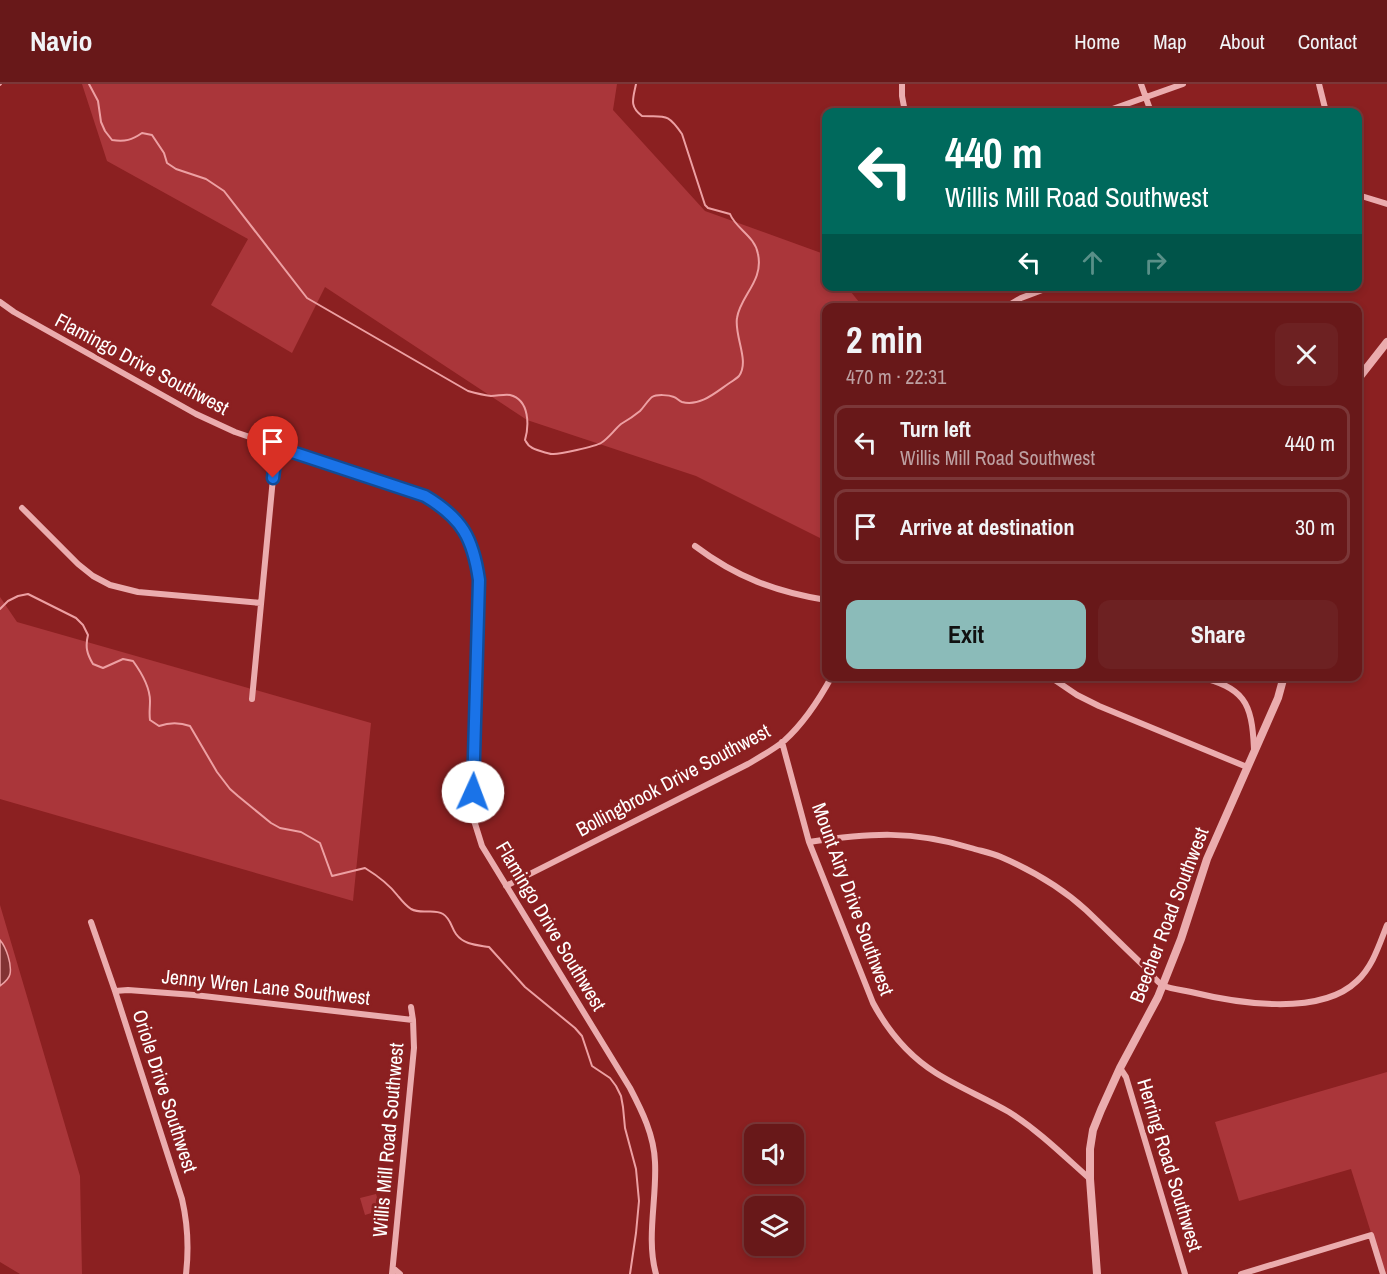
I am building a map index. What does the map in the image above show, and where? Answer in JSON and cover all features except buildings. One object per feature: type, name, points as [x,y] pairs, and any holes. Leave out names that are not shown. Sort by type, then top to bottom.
[{"type":"street","points":[[902,84],[904,108]]},
{"type":"street","points":[[1141,84],[1150,108]]},
{"type":"street","points":[[1115,108],[1183,84]]},
{"type":"street","points":[[1318,84],[1325,108]]},
{"type":"street","points":[[1362,196],[1387,204]]},
{"type":"street","points":[[1013,303],[1040,291]]},
{"type":"street","name":"Flamingo Drive Southwest","points":[[0,302],[195,414],[277,447],[425,496],[439,504],[461,525],[476,558],[479,580],[472,814],[482,846],[644,1114],[652,1136],[655,1160],[651,1247],[656,1274]]},
{"type":"street","points":[[1362,374],[1387,342]]},
{"type":"street","points":[[252,699],[277,447]]},
{"type":"street","points":[[22,507],[78,564],[93,576],[110,585],[138,592],[261,603]]},
{"type":"street","points":[[695,546],[717,562],[749,578],[794,594],[822,599]]},
{"type":"street","name":"Bollingbrook Drive Southwest","points":[[506,886],[748,764],[783,742],[821,698],[830,681]]},
{"type":"street","points":[[1056,681],[1099,706],[1247,767]]},
{"type":"street","points":[[1214,681],[1228,686],[1246,705],[1251,716],[1254,752]]},
{"type":"street","name":"Beecher Road Southwest","points":[[1097,1274],[1090,1179],[1090,1149],[1094,1130],[1120,1068],[1158,997],[1181,939],[1208,859],[1278,698],[1283,681]]},
{"type":"street","name":"Mount Airy Drive Southwest","points":[[783,742],[809,842],[873,1003],[893,1034],[921,1063],[1032,1128],[1090,1179]]},
{"type":"street","points":[[809,842],[863,835],[898,834],[951,842],[999,856],[1040,878],[1084,908],[1162,985],[1219,999],[1275,1004],[1324,999],[1341,993],[1356,982],[1369,967],[1387,925]]},
{"type":"street","name":"Oriole Drive Southwest","points":[[91,922],[182,1199],[188,1233],[186,1274]]},
{"type":"street","name":"Jenny Wren Lane Southwest","points":[[115,991],[194,995],[413,1020]]},
{"type":"street","name":"Willis Mill Road Southwest","points":[[400,1274],[393,1271],[414,1048],[411,1007]]},
{"type":"street","name":"Herring Road Southwest","points":[[1120,1068],[1126,1077],[1185,1274]]},
{"type":"street","points":[[1240,1274],[1371,1235],[1383,1274]]},
{"type":"shaded area","points":[[82,84],[617,84],[613,110],[705,211],[822,253],[822,291],[850,291],[860,303],[822,303],[822,539],[696,476],[527,420],[325,287],[292,353],[211,305],[248,239],[107,161]]},
{"type":"shaded area","points":[[0,597],[17,622],[371,723],[353,901],[0,799]]},
{"type":"shaded area","points":[[0,905],[80,1176],[82,1274],[20,1274],[0,1262]]},
{"type":"shaded area","points":[[0,940],[8,956],[10,974],[0,986]]},
{"type":"shaded area","points":[[1387,1072],[1387,1274],[1384,1274],[1351,1169],[1239,1201],[1215,1122]]},
{"type":"shaded area","points":[[376,1194],[381,1210],[365,1215],[360,1198]]},
{"type":"waterway","points":[[89,84],[98,101],[101,122],[112,140],[128,140],[142,133],[152,135],[164,153],[167,163],[176,169],[206,179],[224,191],[307,298],[468,391],[491,396],[510,395],[517,398],[525,408],[527,421],[525,440],[529,446],[552,454],[601,443],[621,424],[640,411],[652,397],[669,396],[688,403],[701,401],[739,376],[742,370],[737,318],[758,272],[756,248],[730,214],[708,208],[705,205],[682,134],[669,119],[661,116],[642,116],[635,109],[633,102],[636,84]]},
{"type":"waterway","points":[[0,609],[8,601],[28,594],[76,618],[88,635],[87,650],[93,664],[103,668],[123,659],[133,661],[147,685],[150,720],[159,726],[174,723],[190,726],[217,772],[230,789],[271,823],[280,828],[301,832],[320,843],[332,876],[365,868],[387,884],[411,909],[443,914],[448,918],[459,938],[471,944],[489,947],[525,987],[575,1028],[582,1036],[592,1066],[610,1078],[621,1096],[625,1128],[636,1169],[639,1201],[630,1274]]},
{"type":"route","points":[[273,478],[277,447],[425,496],[439,504],[461,525],[476,558],[479,580],[473,792]]}]
